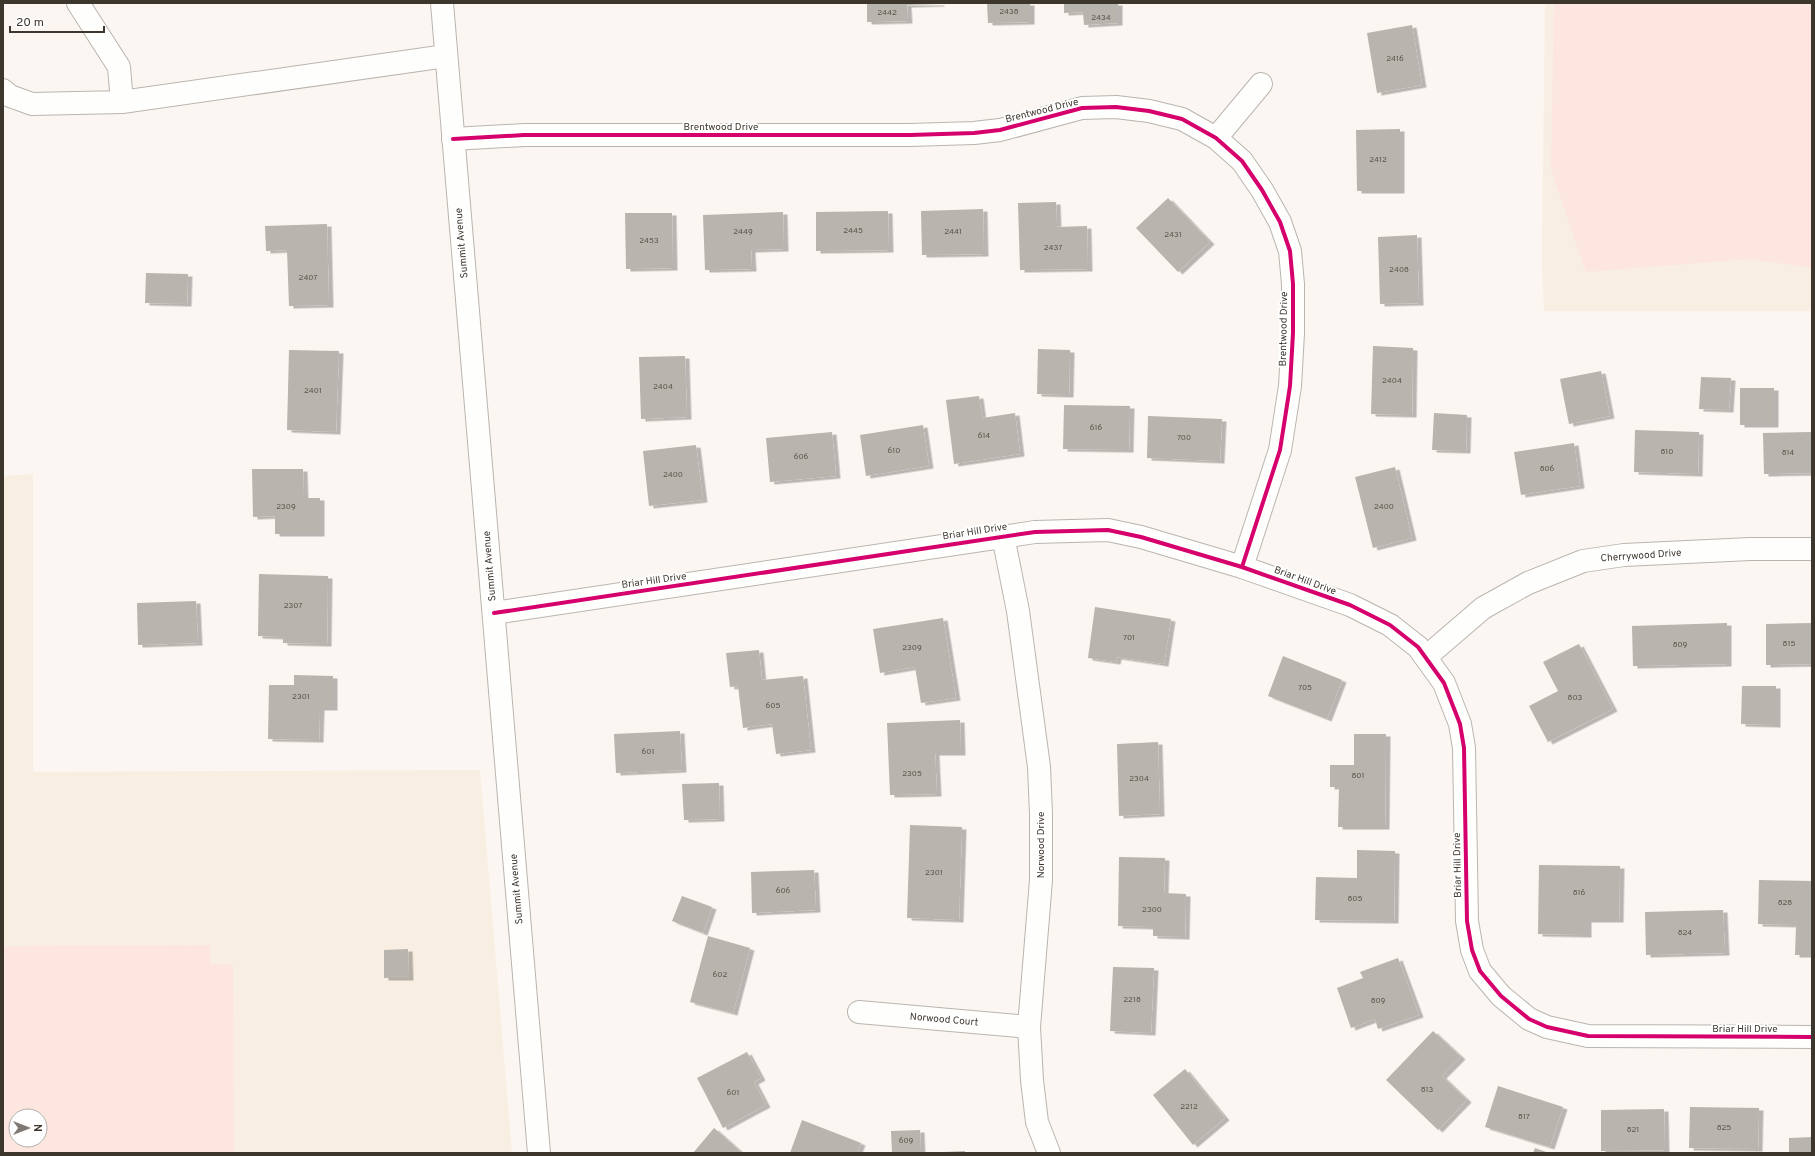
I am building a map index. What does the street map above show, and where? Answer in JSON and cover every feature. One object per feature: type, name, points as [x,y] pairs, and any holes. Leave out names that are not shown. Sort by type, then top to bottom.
[{"type":"street","points":[[78,3],[119,67],[122,102]]},
{"type":"street","name":"Summit Avenue","points":[[442,3],[539,1153]]},
{"type":"street","points":[[3,90],[10,96],[32,104],[122,102],[446,56]]},
{"type":"street","points":[[1216,138],[1261,84]]},
{"type":"street","name":"Brentwood Drive","points":[[453,139],[524,135],[910,135],[974,133],[1000,130],[1082,108],[1149,110],[1182,118],[1216,138],[1242,161],[1262,190],[1280,222],[1290,251],[1293,284],[1293,333],[1290,386],[1280,450],[1242,567]]},
{"type":"street","name":"Briar Hill Drive","points":[[494,613],[1035,532],[1108,530],[1141,537],[1242,567],[1350,605],[1390,625],[1418,647],[1444,683],[1460,724],[1464,748],[1467,921],[1472,950],[1480,971],[1501,996],[1529,1019],[1547,1027],[1588,1036],[1812,1037]]},
{"type":"street","name":"Norwood Drive","points":[[1003,536],[1018,611],[1039,767],[1041,806],[1041,880],[1029,1027],[1032,1080],[1037,1122],[1049,1153]]},
{"type":"street","name":"Cherrywood Drive","points":[[1426,657],[1483,608],[1528,583],[1583,561],[1624,555],[1750,549],[1812,549]]},
{"type":"street","name":"Norwood Court","points":[[859,1012],[1029,1027]]},
{"type":"shaded area","points":[[1545,3],[1812,3],[1812,311],[1544,311],[1542,260]]},
{"type":"shaded area","points":[[1554,3],[1812,3],[1812,268],[1750,259],[1586,272],[1551,170]]},
{"type":"shaded area","points":[[33,474],[33,772],[480,770],[512,1153],[3,1153],[3,476]]},
{"type":"shaded area","points":[[210,945],[210,964],[233,964],[234,1153],[3,1153],[3,946]]},
{"type":"building","points":[[867,3],[940,4],[907,5],[908,21],[867,22]]},
{"type":"building","points":[[987,3],[1030,3],[1030,22],[988,23]]},
{"type":"building","points":[[1064,3],[1118,3],[1118,23],[1084,25],[1083,12],[1064,13]]},
{"type":"building","points":[[1412,25],[1422,85],[1377,93],[1367,33]]},
{"type":"building","points":[[1400,129],[1400,191],[1357,191],[1356,130]]},
{"type":"building","points":[[1168,198],[1210,242],[1178,272],[1136,228]]},
{"type":"building","points":[[1056,202],[1057,227],[1087,226],[1088,269],[1020,270],[1018,203]]},
{"type":"building","points":[[983,209],[984,254],[922,255],[921,211]]},
{"type":"building","points":[[888,211],[889,250],[816,251],[816,212]]},
{"type":"building","points":[[783,212],[784,249],[751,250],[752,269],[705,270],[703,215]]},
{"type":"building","points":[[625,213],[672,213],[673,268],[626,269]]},
{"type":"building","points":[[327,224],[329,305],[289,306],[287,250],[266,251],[265,226]]},
{"type":"building","points":[[1417,235],[1419,303],[1380,304],[1378,237]]},
{"type":"building","points":[[146,273],[188,274],[187,304],[145,303]]},
{"type":"building","points":[[1373,346],[1413,348],[1412,415],[1371,414]]},
{"type":"building","points":[[1038,349],[1070,350],[1069,395],[1037,394]]},
{"type":"building","points":[[289,350],[339,351],[336,432],[287,430]]},
{"type":"building","points":[[685,356],[687,417],[641,419],[639,357]]},
{"type":"building","points":[[1601,371],[1610,416],[1569,424],[1560,379]]},
{"type":"building","points":[[1701,377],[1731,378],[1729,410],[1699,409]]},
{"type":"building","points":[[1740,388],[1774,388],[1774,425],[1740,425]]},
{"type":"building","points":[[979,396],[982,418],[1015,413],[1020,454],[954,464],[946,400]]},
{"type":"building","points":[[1064,405],[1130,406],[1129,450],[1063,449]]},
{"type":"building","points":[[1434,413],[1467,415],[1466,451],[1432,450]]},
{"type":"building","points":[[1148,416],[1222,419],[1220,461],[1147,458]]},
{"type":"building","points":[[923,425],[929,466],[866,476],[860,435]]},
{"type":"building","points":[[1635,430],[1699,432],[1698,474],[1634,472]]},
{"type":"building","points":[[832,432],[836,476],[770,482],[766,438]]},
{"type":"building","points":[[1812,432],[1812,473],[1764,474],[1763,433]]},
{"type":"building","points":[[1574,443],[1580,486],[1521,495],[1514,452]]},
{"type":"building","points":[[696,445],[703,500],[649,506],[643,451]]},
{"type":"building","points":[[1395,467],[1412,538],[1373,548],[1355,477]]},
{"type":"building","points":[[252,469],[303,469],[304,498],[320,498],[320,534],[275,534],[275,516],[253,517]]},
{"type":"building","points":[[259,574],[328,576],[327,644],[283,643],[283,637],[258,636]]},
{"type":"building","points":[[196,601],[198,643],[138,645],[137,603]]},
{"type":"building","points":[[1095,607],[1171,619],[1164,664],[1117,657],[1116,662],[1088,658]]},
{"type":"building","points":[[943,618],[956,698],[921,703],[915,667],[880,673],[873,629]]},
{"type":"building","points":[[1727,623],[1727,664],[1633,666],[1632,626]]},
{"type":"building","points":[[1812,623],[1812,664],[1766,665],[1766,624]]},
{"type":"building","points":[[1579,644],[1613,709],[1548,742],[1529,706],[1558,691],[1543,662]]},
{"type":"building","points":[[759,650],[762,680],[803,676],[811,750],[776,754],[772,724],[743,728],[738,686],[730,687],[726,653]]},
{"type":"building","points":[[1283,656],[1342,680],[1327,719],[1268,696]]},
{"type":"building","points":[[294,675],[333,676],[333,708],[320,708],[319,740],[268,739],[269,685],[294,685]]},
{"type":"building","points":[[1742,686],[1776,686],[1776,725],[1741,724]]},
{"type":"building","points":[[960,720],[961,753],[935,753],[937,794],[890,795],[887,723]]},
{"type":"building","points":[[680,731],[682,770],[616,773],[614,734]]},
{"type":"building","points":[[1354,734],[1386,734],[1385,827],[1338,827],[1339,787],[1330,787],[1330,765],[1354,765]]},
{"type":"building","points":[[1158,742],[1160,814],[1119,816],[1117,744]]},
{"type":"building","points":[[719,783],[720,819],[684,820],[682,784]]},
{"type":"building","points":[[910,825],[962,827],[959,920],[907,918]]},
{"type":"building","points":[[1357,850],[1395,851],[1394,921],[1315,920],[1316,877],[1357,878]]},
{"type":"building","points":[[1119,857],[1165,858],[1164,893],[1186,894],[1185,937],[1153,936],[1153,927],[1118,926]]},
{"type":"building","points":[[1539,865],[1620,866],[1619,920],[1587,920],[1587,935],[1538,934]]},
{"type":"building","points":[[814,870],[816,910],[752,913],[751,872]]},
{"type":"building","points":[[1759,880],[1812,881],[1812,955],[1795,955],[1796,925],[1758,924]]},
{"type":"building","points":[[682,896],[712,907],[703,933],[672,921]]},
{"type":"building","points":[[1723,910],[1725,953],[1646,955],[1645,912]]},
{"type":"building","points":[[708,936],[750,948],[733,1013],[690,1002]]},
{"type":"building","points":[[408,949],[409,978],[384,978],[384,950]]},
{"type":"building","points":[[1398,958],[1419,1015],[1378,1029],[1375,1019],[1351,1028],[1337,988],[1363,978],[1360,972]]},
{"type":"building","points":[[1113,967],[1154,968],[1151,1033],[1110,1031]]},
{"type":"building","points":[[1433,1031],[1461,1057],[1442,1076],[1467,1100],[1438,1130],[1386,1080]]},
{"type":"building","points":[[747,1052],[761,1078],[754,1082],[766,1105],[723,1128],[697,1078]]},
{"type":"building","points":[[1185,1069],[1225,1118],[1193,1145],[1153,1095]]},
{"type":"building","points":[[1498,1086],[1563,1107],[1550,1147],[1485,1127]]},
{"type":"building","points":[[1690,1107],[1759,1108],[1758,1149],[1689,1148]]},
{"type":"building","points":[[1664,1109],[1665,1150],[1601,1151],[1601,1110]]},
{"type":"building","points":[[802,1120],[861,1143],[857,1153],[790,1153]]},
{"type":"building","points":[[714,1128],[742,1153],[693,1153]]},
{"type":"building","points":[[920,1130],[921,1153],[892,1153],[891,1131]]},
{"type":"building","points":[[1812,1137],[1812,1153],[1789,1153],[1789,1138]]},
{"type":"building","points":[[1535,1148],[1549,1153],[1533,1153]]},
{"type":"building","points":[[965,1151],[965,1153],[943,1153],[943,1152]]},
{"type":"cycle path","points":[[453,139],[524,135],[910,135],[974,133],[1000,130],[1082,108],[1116,107],[1149,111],[1182,119],[1216,138],[1242,161],[1262,190],[1280,222],[1290,251],[1293,284],[1293,333],[1290,386],[1280,450],[1242,567]]},
{"type":"cycle path","points":[[494,613],[1035,532],[1108,530],[1141,537],[1242,567],[1350,605],[1390,625],[1418,647],[1444,683],[1460,724],[1464,748],[1467,921],[1472,950],[1480,971],[1501,996],[1529,1019],[1547,1027],[1588,1036],[1812,1037]]}]
